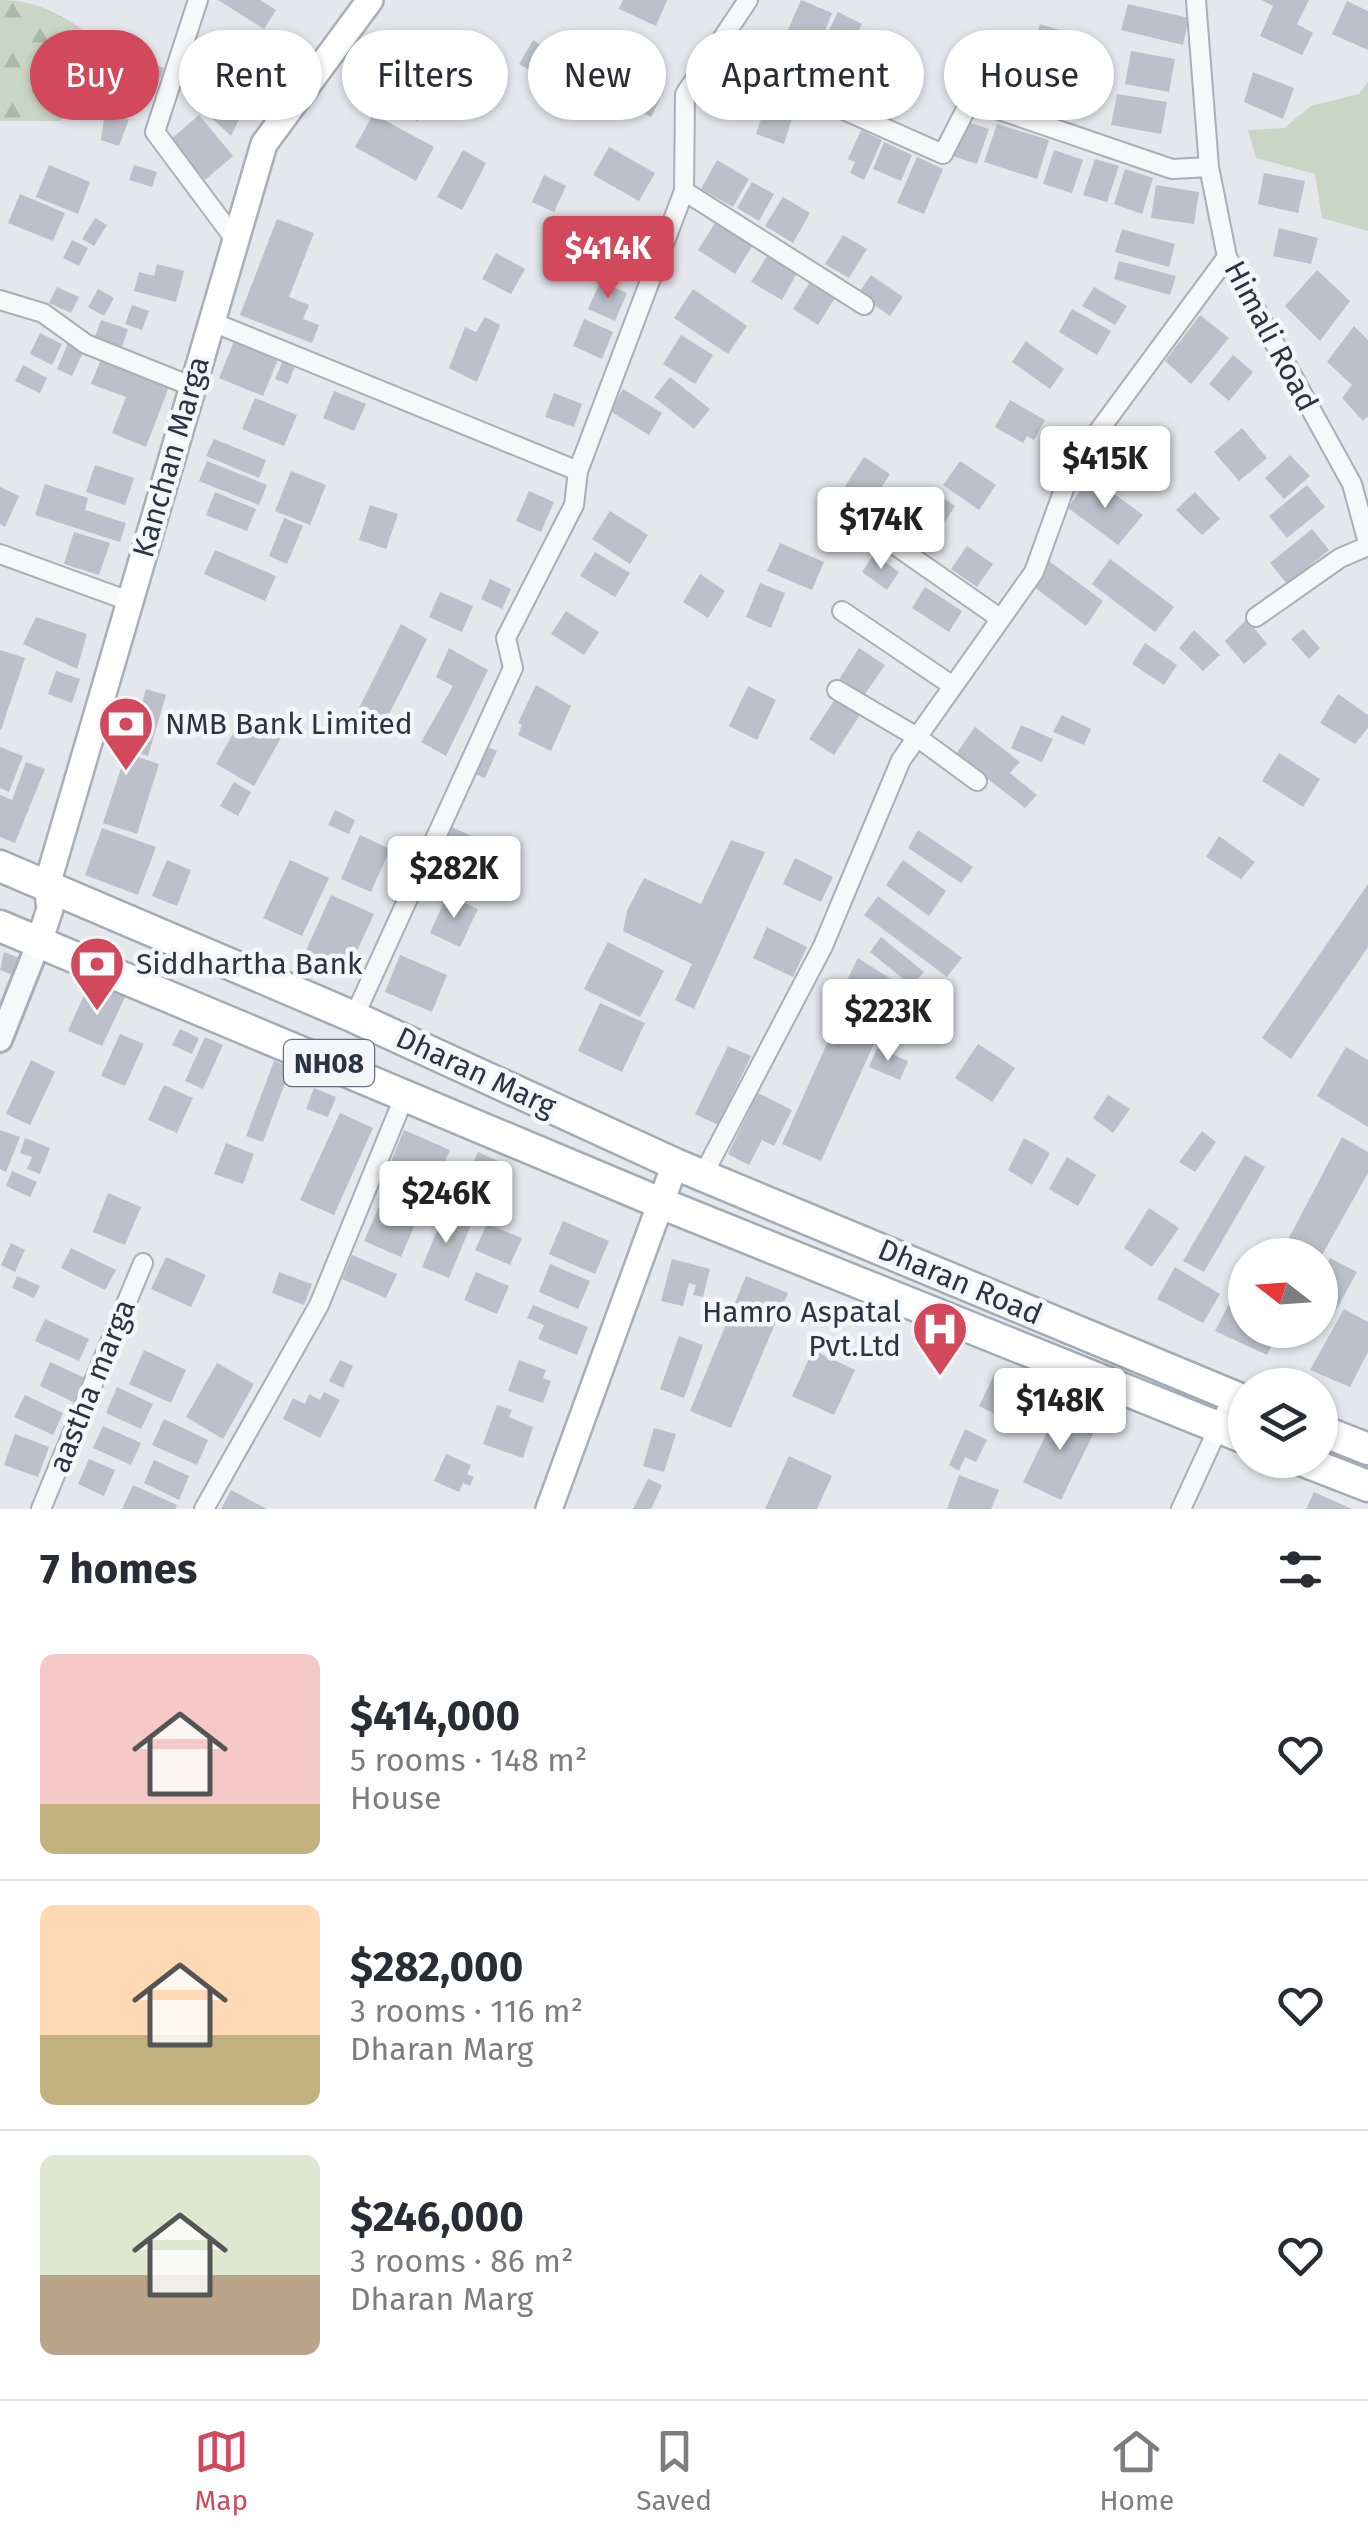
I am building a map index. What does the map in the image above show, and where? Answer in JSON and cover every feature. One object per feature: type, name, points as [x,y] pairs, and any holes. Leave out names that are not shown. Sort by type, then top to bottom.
[{"type":"main road","name":"Kanchan Marga","points":[[38,942],[50,909],[47,885],[264,144],[300,89],[370,0]]},
{"type":"main road","name":"Dharan Marg","points":[[0,866],[354,1016],[689,1169]]},
{"type":"main road","name":"Dharan Marg","points":[[0,926],[658,1202]]},
{"type":"main road","points":[[550,1509],[658,1202],[689,1169]]},
{"type":"main road","name":"Dharan Road","points":[[689,1169],[1228,1393]]},
{"type":"main road","name":"Dharan Road","points":[[658,1202],[1228,1431]]},
{"type":"main road","points":[[1338,1437],[1368,1449]]},
{"type":"main road","points":[[1338,1474],[1368,1486]]},
{"type":"street","points":[[198,0],[154,132],[234,238]]},
{"type":"street","points":[[728,30],[748,0]]},
{"type":"street","name":"Himali Road","points":[[1196,0],[1209,167],[1226,257],[1360,478],[1368,544]]},
{"type":"street","points":[[354,1016],[512,668],[506,638],[574,506],[578,470],[684,191],[686,92]]},
{"type":"street","points":[[866,120],[943,154],[966,107],[976,102],[1172,169],[1209,167]]},
{"type":"street","points":[[684,191],[864,305]]},
{"type":"street","points":[[689,1169],[822,946],[900,760],[1034,572],[1072,467],[1226,257]]},
{"type":"street","points":[[0,300],[43,313],[86,344],[191,386]]},
{"type":"street","points":[[210,321],[578,470]]},
{"type":"street","points":[[830,500],[1001,619]]},
{"type":"street","points":[[1256,617],[1340,558],[1368,544]]},
{"type":"street","points":[[0,554],[129,601]]},
{"type":"street","points":[[842,611],[953,686]]},
{"type":"street","points":[[838,690],[917,737],[978,782]]},
{"type":"street","points":[[0,1040],[38,942]]},
{"type":"street","points":[[204,1509],[319,1305],[405,1094]]},
{"type":"street","name":"aastha marga","points":[[41,1509],[143,1263]]},
{"type":"street","points":[[1182,1509],[1228,1439]]},
{"type":"green space","points":[[0,0],[28,3],[53,12],[83,30],[30,30],[30,120],[61,120],[0,121]]},
{"type":"green space","points":[[1368,82],[1368,231],[1322,218],[1315,174],[1256,158],[1248,130],[1284,128],[1311,106],[1359,94]]},
{"type":"building","points":[[218,0],[260,0],[276,10],[264,29]]},
{"type":"building","points":[[623,0],[667,0],[656,26],[619,9]]},
{"type":"building","points":[[801,0],[832,13],[825,30],[788,30]]},
{"type":"building","points":[[1262,0],[1309,0],[1297,24],[1313,33],[1302,55],[1260,36],[1273,6]]},
{"type":"building","points":[[1347,1],[1368,11],[1368,50],[1332,34]]},
{"type":"building","points":[[1128,4],[1189,18],[1183,45],[1121,30]]},
{"type":"building","points":[[838,12],[862,24],[859,30],[829,30]]},
{"type":"building","points":[[1040,24],[1059,30],[1038,30]]},
{"type":"building","points":[[528,49],[528,69],[519,64]]},
{"type":"building","points":[[1131,51],[1175,59],[1169,92],[1125,84]]},
{"type":"building","points":[[1253,72],[1294,88],[1283,119],[1244,102]]},
{"type":"building","points":[[1117,94],[1167,102],[1161,134],[1111,125]]},
{"type":"building","points":[[104,120],[129,120],[119,146],[101,140]]},
{"type":"building","points":[[193,120],[203,120],[233,156],[205,180],[171,139]]},
{"type":"building","points":[[214,120],[239,120],[231,136]]},
{"type":"building","points":[[370,120],[384,120],[434,147],[416,181],[355,147]]},
{"type":"building","points":[[761,120],[792,120],[784,144],[756,134]]},
{"type":"building","points":[[964,121],[989,129],[977,164],[953,156]]},
{"type":"building","points":[[997,124],[1049,140],[1037,179],[984,162]]},
{"type":"building","points":[[861,130],[882,140],[864,180],[850,173],[855,162],[848,159]]},
{"type":"building","points":[[884,142],[912,155],[901,181],[873,169]]},
{"type":"building","points":[[609,147],[655,173],[639,201],[593,175]]},
{"type":"building","points":[[463,150],[486,163],[462,210],[437,197]]},
{"type":"building","points":[[1054,150],[1083,160],[1072,193],[1043,184]]},
{"type":"building","points":[[917,157],[943,169],[924,214],[897,203]]},
{"type":"building","points":[[1095,159],[1119,166],[1107,202],[1083,195]]},
{"type":"building","points":[[717,160],[749,179],[733,207],[701,189]]},
{"type":"building","points":[[49,165],[90,182],[78,214],[36,197]]},
{"type":"building","points":[[134,165],[157,172],[152,187],[129,180]]},
{"type":"building","points":[[1125,169],[1153,178],[1142,214],[1114,204]]},
{"type":"building","points":[[1264,173],[1305,181],[1298,213],[1258,204]]},
{"type":"building","points":[[544,175],[566,186],[554,212],[532,202]]},
{"type":"building","points":[[752,182],[774,194],[759,221],[737,208]]},
{"type":"building","points":[[1156,185],[1199,192],[1194,224],[1151,218]]},
{"type":"building","points":[[20,194],[65,213],[53,241],[8,223]]},
{"type":"building","points":[[783,197],[810,213],[793,243],[765,226]]},
{"type":"building","points":[[95,218],[107,225],[94,246],[82,239]]},
{"type":"building","points":[[277,219],[314,233],[289,297],[309,305],[303,319],[319,325],[312,343],[240,315]]},
{"type":"building","points":[[717,220],[754,243],[735,274],[698,250]]},
{"type":"building","points":[[1279,228],[1318,238],[1311,264],[1273,256]]},
{"type":"building","points":[[1122,229],[1175,244],[1169,267],[1115,252]]},
{"type":"building","points":[[843,235],[867,249],[849,278],[825,264]]},
{"type":"building","points":[[72,240],[88,248],[79,266],[63,258]]},
{"type":"building","points":[[496,253],[525,269],[511,294],[482,279]]},
{"type":"building","points":[[767,256],[797,273],[782,300],[751,282]]},
{"type":"building","points":[[1119,261],[1176,276],[1170,295],[1114,279]]},
{"type":"building","points":[[157,264],[184,271],[176,302],[134,291],[139,272],[154,276]]},
{"type":"building","points":[[1317,270],[1350,301],[1320,341],[1285,306]]},
{"type":"building","points":[[871,275],[903,297],[890,316],[858,294]]},
{"type":"building","points":[[600,282],[627,293],[615,321],[588,309]]},
{"type":"building","points":[[810,282],[835,298],[818,325],[793,309]]},
{"type":"building","points":[[57,287],[79,297],[71,313],[49,303]]},
{"type":"building","points":[[1094,287],[1127,306],[1115,325],[1082,306]]},
{"type":"building","points":[[98,289],[114,298],[104,316],[88,307]]},
{"type":"building","points":[[693,289],[747,326],[728,354],[674,318]]},
{"type":"building","points":[[132,305],[149,311],[142,330],[125,324]]},
{"type":"building","points":[[1072,309],[1111,331],[1097,355],[1059,332]]},
{"type":"building","points":[[1200,315],[1229,338],[1191,384],[1165,361]]},
{"type":"building","points":[[485,317],[500,325],[477,382],[449,368],[465,327],[476,332]]},
{"type":"building","points":[[584,319],[613,332],[602,359],[573,346]]},
{"type":"building","points":[[101,320],[128,329],[122,347],[95,337]]},
{"type":"building","points":[[1354,326],[1368,340],[1368,416],[1363,421],[1342,398],[1352,385],[1327,362]]},
{"type":"building","points":[[40,333],[62,344],[52,365],[30,354]]},
{"type":"building","points":[[681,335],[713,355],[695,384],[663,364]]},
{"type":"building","points":[[235,339],[279,357],[263,396],[219,378]]},
{"type":"building","points":[[69,341],[85,348],[72,376],[57,369]]},
{"type":"building","points":[[1026,341],[1064,369],[1050,389],[1012,362]]},
{"type":"building","points":[[1233,355],[1253,372],[1229,401],[1209,384]]},
{"type":"building","points":[[285,356],[297,361],[288,384],[275,379]]},
{"type":"building","points":[[102,357],[170,384],[146,447],[112,433],[126,397],[91,384]]},
{"type":"building","points":[[23,365],[47,378],[40,393],[15,381]]},
{"type":"building","points":[[670,377],[710,409],[694,429],[654,397]]},
{"type":"building","points":[[623,389],[662,413],[649,435],[610,411]]},
{"type":"building","points":[[334,391],[366,404],[354,431],[323,418]]},
{"type":"building","points":[[554,393],[582,404],[574,427],[545,417]]},
{"type":"building","points":[[255,398],[297,415],[284,446],[242,429]]},
{"type":"building","points":[[1010,400],[1045,420],[1034,440],[1027,436],[1023,443],[995,427]]},
{"type":"building","points":[[1242,428],[1267,458],[1239,481],[1214,452]]},
{"type":"building","points":[[214,439],[266,460],[259,478],[206,456]]},
{"type":"building","points":[[1290,455],[1310,476],[1284,499],[1265,478]]},
{"type":"building","points":[[864,457],[890,474],[864,514],[838,497]]},
{"type":"building","points":[[207,461],[267,485],[259,505],[199,481]]},
{"type":"building","points":[[960,461],[996,485],[979,510],[943,485]]},
{"type":"building","points":[[95,465],[134,478],[125,505],[86,492]]},
{"type":"building","points":[[291,471],[326,485],[310,525],[275,511]]},
{"type":"building","points":[[1090,476],[1143,515],[1118,545],[1068,508]]},
{"type":"building","points":[[45,484],[88,498],[85,510],[126,523],[120,542],[35,515]]},
{"type":"building","points":[[1307,485],[1325,507],[1287,538],[1269,516]]},
{"type":"building","points":[[0,487],[19,496],[5,527],[0,524]]},
{"type":"building","points":[[928,488],[955,506],[929,546],[902,528]]},
{"type":"building","points":[[529,491],[554,502],[541,532],[516,521]]},
{"type":"building","points":[[215,492],[256,509],[247,531],[206,515]]},
{"type":"building","points":[[1195,492],[1220,519],[1202,535],[1176,510]]},
{"type":"building","points":[[370,505],[398,514],[386,549],[359,540]]},
{"type":"building","points":[[610,511],[648,535],[630,564],[592,539]]},
{"type":"building","points":[[284,518],[303,526],[287,564],[269,556]]},
{"type":"building","points":[[1312,529],[1329,550],[1287,584],[1270,563]]},
{"type":"building","points":[[74,532],[110,543],[99,575],[64,564]]},
{"type":"building","points":[[780,543],[824,562],[812,590],[767,571]]},
{"type":"building","points":[[967,546],[993,564],[977,587],[951,569]]},
{"type":"building","points":[[215,550],[276,576],[265,601],[204,574]]},
{"type":"building","points":[[595,552],[630,573],[615,597],[580,576]]},
{"type":"building","points":[[874,554],[899,572],[887,590],[862,572]]},
{"type":"building","points":[[1110,559],[1174,607],[1155,632],[1092,584]]},
{"type":"building","points":[[1049,561],[1103,601],[1086,626],[1033,586]]},
{"type":"building","points":[[700,574],[725,591],[708,618],[683,602]]},
{"type":"building","points":[[490,579],[511,589],[502,609],[481,599]]},
{"type":"building","points":[[760,583],[785,593],[771,628],[746,617]]},
{"type":"building","points":[[925,587],[962,611],[949,632],[912,608]]},
{"type":"building","points":[[440,592],[473,606],[462,632],[429,617]]},
{"type":"building","points":[[566,611],[599,632],[584,655],[551,634]]},
{"type":"building","points":[[36,617],[87,634],[77,669],[23,644]]},
{"type":"building","points":[[1247,619],[1267,644],[1244,664],[1225,641]]},
{"type":"building","points":[[401,624],[427,639],[382,728],[356,714]]},
{"type":"building","points":[[1303,629],[1320,648],[1309,659],[1291,639]]},
{"type":"building","points":[[1194,630],[1220,655],[1203,671],[1179,648]]},
{"type":"building","points":[[1145,643],[1177,665],[1164,685],[1132,664]]},
{"type":"building","points":[[449,648],[488,670],[446,756],[421,742],[453,686],[436,677]]},
{"type":"building","points":[[859,648],[885,665],[863,697],[838,681]]},
{"type":"building","points":[[0,650],[25,658],[1,730],[0,730]]},
{"type":"building","points":[[56,671],[80,679],[72,703],[48,694]]},
{"type":"building","points":[[536,685],[571,706],[551,751],[518,735],[522,725],[518,723]]},
{"type":"building","points":[[748,686],[776,700],[757,740],[729,726]]},
{"type":"building","points":[[146,689],[166,695],[148,756],[129,750]]},
{"type":"building","points":[[1338,694],[1368,715],[1368,728],[1355,744],[1320,723]]},
{"type":"building","points":[[835,699],[860,715],[834,755],[809,739]]},
{"type":"building","points":[[244,714],[282,736],[254,786],[216,764]]},
{"type":"building","points":[[1062,715],[1091,729],[1084,745],[1053,732]]},
{"type":"building","points":[[1021,725],[1053,739],[1042,762],[1011,748]]},
{"type":"building","points":[[975,727],[1020,762],[1010,773],[1037,795],[1025,808],[956,754]]},
{"type":"building","points":[[483,745],[497,751],[485,778],[470,772]]},
{"type":"building","points":[[0,747],[23,756],[9,792],[0,788]]},
{"type":"building","points":[[126,753],[159,764],[137,834],[103,823]]},
{"type":"building","points":[[1279,753],[1320,779],[1303,807],[1262,781]]},
{"type":"building","points":[[26,762],[45,769],[15,843],[0,837],[0,795],[12,800]]},
{"type":"building","points":[[234,782],[251,792],[238,816],[220,806]]},
{"type":"building","points":[[335,810],[355,820],[349,834],[328,825]]},
{"type":"building","points":[[445,824],[480,840],[471,859],[496,870],[489,885],[460,871],[467,856],[437,841]]},
{"type":"building","points":[[102,828],[156,847],[138,895],[85,875]]},
{"type":"building","points":[[918,830],[973,867],[961,883],[908,848]]},
{"type":"building","points":[[360,835],[390,849],[371,892],[341,879]]},
{"type":"building","points":[[1219,836],[1255,862],[1241,879],[1206,857]]},
{"type":"building","points":[[731,840],[765,852],[694,1009],[675,1000],[692,964],[623,931],[627,911],[644,878],[701,904]]},
{"type":"building","points":[[795,858],[833,877],[821,902],[783,884]]},
{"type":"building","points":[[167,860],[191,870],[177,906],[152,896]]},
{"type":"building","points":[[290,860],[329,878],[302,936],[263,918]]},
{"type":"building","points":[[903,860],[946,891],[929,916],[886,885]]},
{"type":"building","points":[[1368,884],[1368,947],[1291,1059],[1262,1038]]},
{"type":"building","points":[[331,895],[374,914],[345,977],[303,957]]},
{"type":"building","points":[[447,895],[478,909],[460,947],[430,933]]},
{"type":"building","points":[[878,896],[962,958],[947,977],[864,915]]},
{"type":"building","points":[[767,927],[807,947],[793,977],[753,958]]},
{"type":"building","points":[[881,937],[924,972],[912,986],[870,952]]},
{"type":"building","points":[[608,942],[664,971],[640,1017],[584,989]]},
{"type":"building","points":[[4,952],[22,959],[16,976],[0,970]]},
{"type":"building","points":[[400,955],[447,975],[432,1012],[385,992]]},
{"type":"building","points":[[858,958],[902,986],[887,1009],[845,984]]},
{"type":"building","name":"Siddhartha Bank","points":[[91,979],[126,995],[102,1046],[68,1031]]},
{"type":"building","points":[[600,1003],[645,1023],[622,1072],[578,1051]]},
{"type":"building","points":[[842,1010],[881,1028],[821,1161],[782,1144]]},
{"type":"building","points":[[180,1029],[199,1038],[192,1054],[172,1045]]},
{"type":"building","points":[[120,1034],[144,1044],[125,1086],[101,1076]]},
{"type":"building","points":[[205,1037],[223,1045],[203,1089],[185,1081]]},
{"type":"building","points":[[978,1044],[1015,1068],[992,1102],[955,1078]]},
{"type":"building","points":[[728,1046],[751,1056],[718,1125],[695,1114]]},
{"type":"building","points":[[1346,1047],[1368,1060],[1368,1127],[1317,1096]]},
{"type":"building","points":[[877,1048],[908,1061],[900,1080],[869,1067]]},
{"type":"building","points":[[31,1060],[55,1072],[30,1125],[6,1114]]},
{"type":"building","points":[[274,1061],[291,1067],[263,1142],[246,1136]]},
{"type":"building","points":[[164,1085],[193,1098],[177,1133],[148,1120]]},
{"type":"building","points":[[314,1088],[336,1097],[328,1117],[306,1109]]},
{"type":"building","points":[[758,1093],[792,1110],[774,1146],[762,1140],[749,1165],[728,1154]]},
{"type":"building","points":[[1108,1095],[1130,1109],[1113,1133],[1093,1118]]},
{"type":"building","points":[[340,1113],[373,1128],[334,1215],[300,1200]]},
{"type":"building","points":[[0,1130],[20,1137],[6,1172],[0,1169]]},
{"type":"building","points":[[404,1130],[450,1150],[430,1195],[385,1176]]},
{"type":"building","points":[[1202,1131],[1216,1142],[1195,1172],[1179,1162]]},
{"type":"building","points":[[1342,1137],[1368,1152],[1368,1173],[1332,1238],[1289,1238]]},
{"type":"building","points":[[25,1138],[50,1148],[40,1174],[27,1169],[32,1157],[20,1153]]},
{"type":"building","points":[[1024,1138],[1050,1153],[1032,1185],[1008,1170]]},
{"type":"building","points":[[226,1143],[254,1154],[243,1184],[214,1174]]},
{"type":"building","points":[[478,1152],[502,1163],[489,1194],[464,1183]]},
{"type":"building","points":[[1245,1155],[1265,1167],[1204,1272],[1183,1261]]},
{"type":"building","points":[[1067,1157],[1096,1175],[1078,1206],[1049,1189]]},
{"type":"building","points":[[12,1171],[37,1182],[30,1197],[6,1186]]},
{"type":"building","points":[[108,1193],[141,1207],[125,1245],[93,1232]]},
{"type":"building","points":[[379,1207],[416,1222],[401,1257],[364,1241]]},
{"type":"building","points":[[1149,1208],[1179,1228],[1152,1267],[1124,1248]]},
{"type":"building","points":[[444,1214],[471,1225],[449,1278],[422,1267]]},
{"type":"building","points":[[563,1221],[609,1241],[595,1274],[549,1254]]},
{"type":"building","points":[[487,1224],[522,1238],[510,1265],[475,1250]]},
{"type":"building","points":[[11,1243],[25,1250],[15,1272],[1,1265]]},
{"type":"building","points":[[71,1248],[116,1270],[105,1290],[61,1268]]},
{"type":"building","points":[[352,1255],[397,1274],[386,1298],[342,1279]]},
{"type":"building","points":[[166,1257],[206,1275],[191,1307],[151,1289]]},
{"type":"building","points":[[672,1259],[710,1269],[703,1297],[693,1295],[696,1285],[689,1283],[683,1306],[661,1301]]},
{"type":"building","points":[[1338,1262],[1357,1272],[1338,1307]]},
{"type":"building","points":[[550,1264],[590,1281],[578,1309],[539,1292]]},
{"type":"building","points":[[1175,1267],[1220,1294],[1203,1323],[1157,1299]]},
{"type":"building","points":[[279,1272],[312,1284],[304,1305],[272,1293]]},
{"type":"building","points":[[476,1272],[509,1286],[497,1314],[464,1300]]},
{"type":"building","points":[[17,1276],[40,1286],[34,1298],[12,1288]]},
{"type":"building","points":[[746,1276],[788,1293],[731,1428],[690,1411]]},
{"type":"building","points":[[533,1305],[588,1327],[577,1355],[538,1339],[544,1325],[527,1318]]},
{"type":"building","points":[[1228,1306],[1228,1337],[1215,1331]]},
{"type":"building","points":[[1344,1309],[1368,1322],[1368,1352],[1350,1387],[1338,1382],[1338,1368],[1311,1368],[1322,1348],[1338,1348],[1338,1320]]},
{"type":"building","points":[[45,1319],[89,1339],[79,1361],[35,1341]]},
{"type":"building","points":[[679,1336],[703,1345],[684,1398],[660,1389]]},
{"type":"building","points":[[1252,1348],[1271,1348],[1267,1355]]},
{"type":"building","points":[[144,1350],[186,1370],[171,1403],[129,1384]]},
{"type":"building","points":[[813,1350],[855,1370],[834,1415],[792,1396]]},
{"type":"building","points":[[340,1360],[353,1366],[343,1388],[329,1381]]},
{"type":"building","points":[[519,1360],[546,1370],[543,1378],[551,1381],[543,1403],[508,1391]]},
{"type":"building","points":[[50,1362],[85,1378],[73,1402],[40,1386]]},
{"type":"building","points":[[217,1363],[254,1384],[223,1439],[186,1417]]},
{"type":"building","points":[[996,1371],[1040,1393],[1023,1428],[979,1406]]},
{"type":"building","points":[[117,1387],[153,1404],[141,1429],[106,1413]]},
{"type":"building","points":[[324,1392],[340,1400],[320,1438],[283,1419],[293,1398],[305,1404],[309,1394],[320,1400]]},
{"type":"building","points":[[25,1395],[63,1413],[53,1435],[14,1417]]},
{"type":"building","points":[[497,1405],[512,1410],[509,1417],[533,1427],[523,1458],[483,1444]]},
{"type":"building","points":[[1060,1406],[1098,1424],[1061,1500],[1023,1482]]},
{"type":"building","points":[[164,1419],[208,1440],[197,1465],[152,1445]]},
{"type":"building","points":[[103,1426],[141,1443],[131,1465],[93,1448]]},
{"type":"building","points":[[654,1428],[676,1434],[664,1472],[643,1466]]},
{"type":"building","points":[[965,1429],[987,1440],[976,1462],[965,1457],[959,1471],[949,1465]]},
{"type":"building","points":[[15,1434],[49,1447],[38,1477],[4,1465]]},
{"type":"building","points":[[446,1454],[471,1465],[467,1474],[474,1477],[470,1486],[463,1483],[459,1492],[434,1481]]},
{"type":"building","points":[[789,1456],[832,1476],[817,1509],[765,1509]]},
{"type":"building","points":[[89,1459],[115,1470],[104,1496],[78,1484]]},
{"type":"building","points":[[154,1460],[189,1476],[179,1500],[144,1483]]},
{"type":"building","points":[[959,1475],[999,1490],[991,1509],[947,1509]]},
{"type":"building","points":[[648,1479],[662,1485],[651,1509],[633,1509]]},
{"type":"building","points":[[133,1485],[177,1505],[175,1509],[122,1509]]},
{"type":"building","points":[[231,1490],[267,1509],[221,1509]]},
{"type":"building","points":[[1314,1492],[1352,1509],[1306,1509]]},
{"type":"place","name":"NMB Bank Limited","points":[[126,773]]},
{"type":"place","name":"Siddhartha Bank","points":[[97,1013]]},
{"type":"place","name":"Hamro Aspatal Pvt.Ltd","points":[[940,1378]]}]
